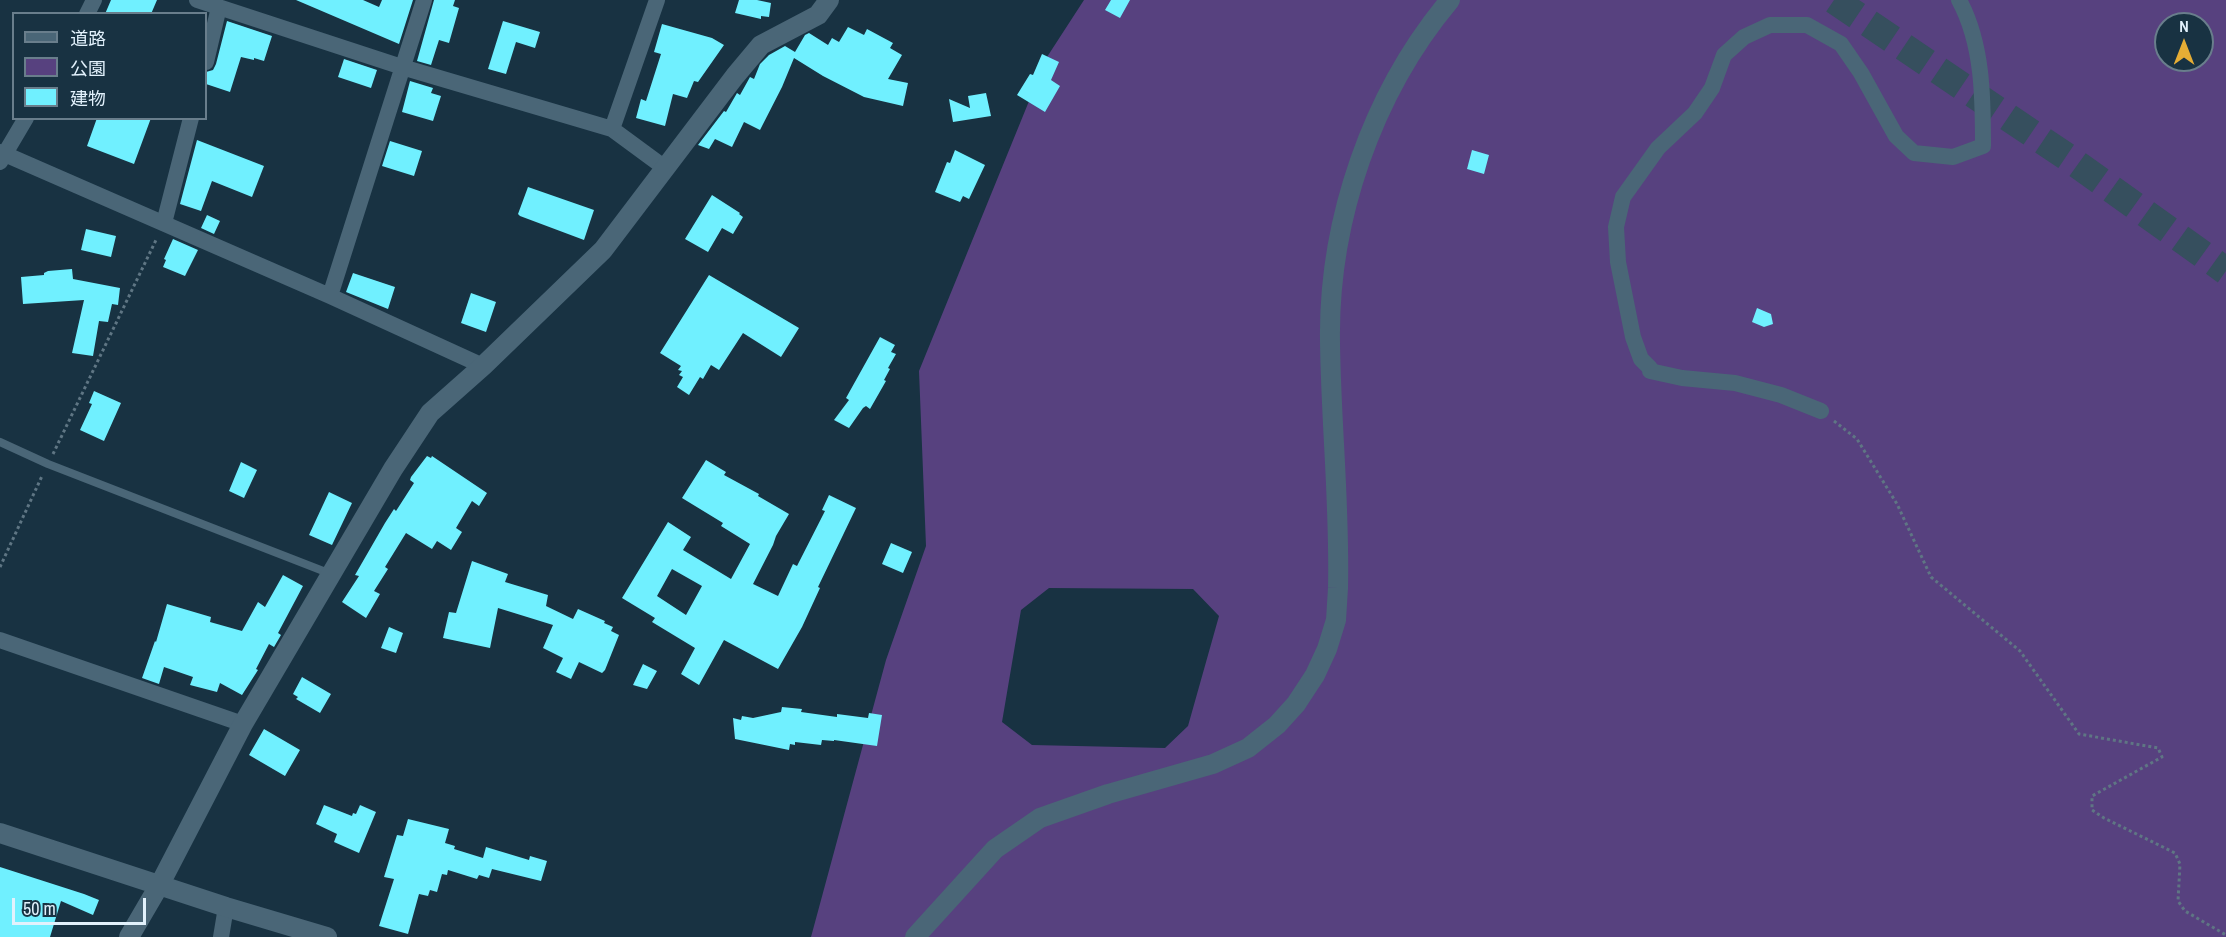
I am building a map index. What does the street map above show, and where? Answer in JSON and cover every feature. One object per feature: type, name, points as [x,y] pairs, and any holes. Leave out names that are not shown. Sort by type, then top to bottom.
[{"type":"street","points":[[197,0],[402,67],[612,129],[665,168]]},
{"type":"street","points":[[330,296],[424,0]]},
{"type":"street","points":[[612,129],[657,0]]},
{"type":"street","points":[[129,937],[160,884],[243,724],[393,469],[430,413],[483,366],[603,250],[735,76],[762,45],[818,15],[829,0]]},
{"type":"street","points":[[915,937],[995,849],[1040,818],[1108,794],[1213,764],[1248,748],[1277,725],[1296,704],[1315,675],[1327,649],[1336,620],[1338,588],[1330,340],[1332,285],[1342,227],[1356,170],[1388,95],[1415,49],[1450,0]]},
{"type":"street","points":[[1821,411],[1780,394],[1736,383],[1682,378],[1650,371],[1641,359],[1633,338],[1618,262],[1616,227],[1623,197],[1658,148],[1695,113],[1712,88],[1724,56],[1743,37],[1770,25],[1807,25],[1841,44],[1861,73],[1896,136],[1914,153],[1953,157],[1983,146],[1983,94],[1975,46],[1965,10],[1959,0]]},
{"type":"street","points":[[207,58],[219,7]]},
{"type":"street","points":[[25,120],[2,156],[164,223],[483,366]]},
{"type":"street","points":[[164,223],[190,120]]},
{"type":"street","points":[[0,640],[243,724]]},
{"type":"street","points":[[0,833],[226,907],[327,937]]},
{"type":"street","points":[[221,937],[226,907]]},
{"type":"lane","points":[[0,442],[48,464],[331,574]]},
{"type":"path","points":[[0,567],[164,223]]},
{"type":"path","points":[[1821,411],[1857,439],[1897,504],[1931,577],[2019,651],[2079,734],[2158,748],[2162,757],[2092,796],[2092,810],[2175,853],[2180,864],[2178,901],[2185,911],[2226,935]]},
{"type":"green space","points":[[1084,0],[2226,0],[2226,937],[811,937],[886,660],[926,546],[919,371],[1047,57]],"holes":[[[1049,588],[1193,589],[1219,616],[1188,726],[1165,748],[1032,745],[1002,722],[1021,610]]]},
{"type":"building","points":[[111,0],[157,0],[152,12],[106,12]]},
{"type":"building","points":[[296,0],[363,0],[379,7],[382,0],[413,0],[399,44]]},
{"type":"building","points":[[434,0],[455,0],[453,6],[459,8],[449,43],[439,40],[431,65],[417,61]]},
{"type":"building","points":[[739,0],[771,3],[769,17],[761,16],[761,19],[735,13]]},
{"type":"building","points":[[1111,0],[1130,0],[1120,18],[1105,10]]},
{"type":"building","points":[[227,21],[272,36],[264,61],[241,57],[230,92],[207,84],[207,72],[213,70]]},
{"type":"building","points":[[503,21],[540,32],[535,48],[516,42],[506,74],[488,69]]},
{"type":"building","points":[[662,24],[712,38],[724,45],[698,82],[694,81],[687,98],[673,94],[665,126],[636,118],[641,99],[646,101],[661,54],[654,52]]},
{"type":"building","points":[[848,27],[864,35],[867,29],[893,43],[890,48],[902,55],[888,79],[908,83],[903,106],[864,97],[794,58],[760,130],[744,122],[732,147],[715,139],[709,149],[698,145],[724,111],[726,112],[737,93],[740,95],[750,77],[754,79],[760,64],[769,55],[785,46],[795,52],[805,35],[809,33],[828,45],[832,38],[839,42]]},
{"type":"building","points":[[1042,54],[1059,62],[1051,80],[1060,86],[1045,112],[1017,95],[1030,74],[1033,75]]},
{"type":"building","points":[[344,59],[377,70],[371,88],[338,77]]},
{"type":"building","points":[[410,81],[433,88],[431,93],[441,96],[433,121],[402,112]]},
{"type":"building","points":[[986,93],[991,116],[953,122],[949,99],[970,108],[968,96]]},
{"type":"building","points":[[96,120],[150,120],[134,164],[87,146]]},
{"type":"building","points":[[197,140],[264,166],[252,197],[212,181],[201,211],[180,204]]},
{"type":"building","points":[[390,141],[422,151],[414,176],[382,166]]},
{"type":"building","points":[[955,150],[985,165],[969,199],[963,196],[960,202],[935,192],[947,162],[950,163]]},
{"type":"building","points":[[1472,150],[1489,155],[1484,174],[1467,169]]},
{"type":"building","points":[[528,187],[594,210],[584,240],[520,216],[518,214]]},
{"type":"building","points":[[712,195],[743,217],[733,234],[722,228],[708,252],[685,239]]},
{"type":"building","points":[[207,215],[220,221],[214,234],[201,228]]},
{"type":"building","points":[[86,229],[116,236],[111,257],[81,250]]},
{"type":"building","points":[[173,239],[198,250],[185,276],[163,267]]},
{"type":"building","points":[[72,269],[73,279],[120,288],[118,305],[112,304],[108,322],[99,321],[93,356],[72,353],[84,300],[23,304],[21,277]]},
{"type":"building","points":[[353,273],[395,287],[388,309],[346,292]]},
{"type":"building","points":[[709,275],[799,328],[781,357],[743,333],[719,370],[711,365],[703,379],[700,377],[689,395],[677,387],[683,377],[679,375],[682,371],[678,370],[681,366],[660,353]]},
{"type":"building","points":[[471,293],[496,302],[486,332],[461,323]]},
{"type":"building","points":[[1757,308],[1771,314],[1773,324],[1764,327],[1752,322]]},
{"type":"building","points":[[880,337],[895,345],[891,352],[896,354],[888,368],[890,369],[884,380],[886,381],[870,409],[866,406],[863,408],[849,428],[834,420],[849,400],[846,398]]},
{"type":"building","points":[[94,391],[121,403],[104,441],[80,430],[92,404],[89,403]]},
{"type":"building","points":[[427,456],[431,458],[432,456],[487,493],[479,506],[472,501],[456,528],[462,532],[451,550],[437,541],[432,549],[406,533],[385,567],[388,569],[374,591],[380,594],[366,618],[342,602],[359,576],[355,575],[385,523],[394,509],[396,511],[414,483],[410,480],[411,477]]},
{"type":"building","points":[[706,460],[726,472],[724,475],[789,514],[753,584],[778,596],[793,564],[797,566],[825,511],[822,510],[829,495],[856,508],[818,587],[820,588],[802,627],[778,669],[724,640],[699,685],[681,674],[695,648],[652,622],[655,618],[622,598],[668,522],[691,537],[683,550],[731,579],[750,544],[721,526],[723,523],[682,498]],"holes":[[[672,569],[702,586],[686,615],[657,596]]]},
{"type":"building","points":[[241,462],[257,470],[244,498],[229,491]]},
{"type":"building","points":[[329,492],[352,503],[332,545],[309,535]]},
{"type":"building","points":[[891,543],[912,552],[903,573],[882,564]]},
{"type":"building","points":[[472,561],[508,574],[505,582],[548,595],[546,606],[573,619],[578,609],[613,627],[611,631],[619,635],[605,670],[602,673],[579,662],[571,679],[556,672],[563,658],[543,648],[553,625],[498,608],[490,648],[443,638],[449,612],[456,613]]},
{"type":"building","points":[[283,575],[303,586],[278,633],[281,635],[274,647],[269,644],[256,669],[258,670],[242,695],[220,683],[217,692],[190,685],[193,677],[164,667],[159,684],[142,678],[167,604],[211,617],[210,622],[242,631],[258,602],[265,607]]},
{"type":"building","points":[[389,627],[403,633],[396,653],[381,648]]},
{"type":"building","points":[[643,664],[657,671],[647,689],[633,685]]},
{"type":"building","points":[[302,677],[331,694],[320,713],[296,699],[298,697],[293,694]]},
{"type":"building","points":[[782,707],[837,717],[837,714],[868,718],[869,713],[882,715],[877,746],[822,740],[821,745],[795,742],[795,745],[790,744],[789,750],[735,739],[733,718],[741,720],[742,716],[753,718],[781,712]]},
{"type":"building","points":[[264,729],[300,750],[285,776],[249,755]]},
{"type":"building","points":[[324,805],[352,816],[353,813],[356,814],[360,805],[376,812],[359,853],[334,842],[337,834],[316,824]]},
{"type":"building","points":[[408,819],[449,829],[445,843],[455,846],[454,849],[483,858],[486,847],[529,860],[530,856],[547,861],[541,881],[492,869],[489,878],[479,875],[477,879],[448,870],[447,875],[442,874],[437,892],[430,890],[428,896],[419,894],[408,934],[379,926],[394,879],[384,877],[397,835],[403,836]]},
{"type":"building","points":[[0,867],[99,900],[93,915],[61,901],[50,937],[0,937]]},
{"type":"tunnel","points":[[1834,0],[2067,157],[2226,271]]}]
